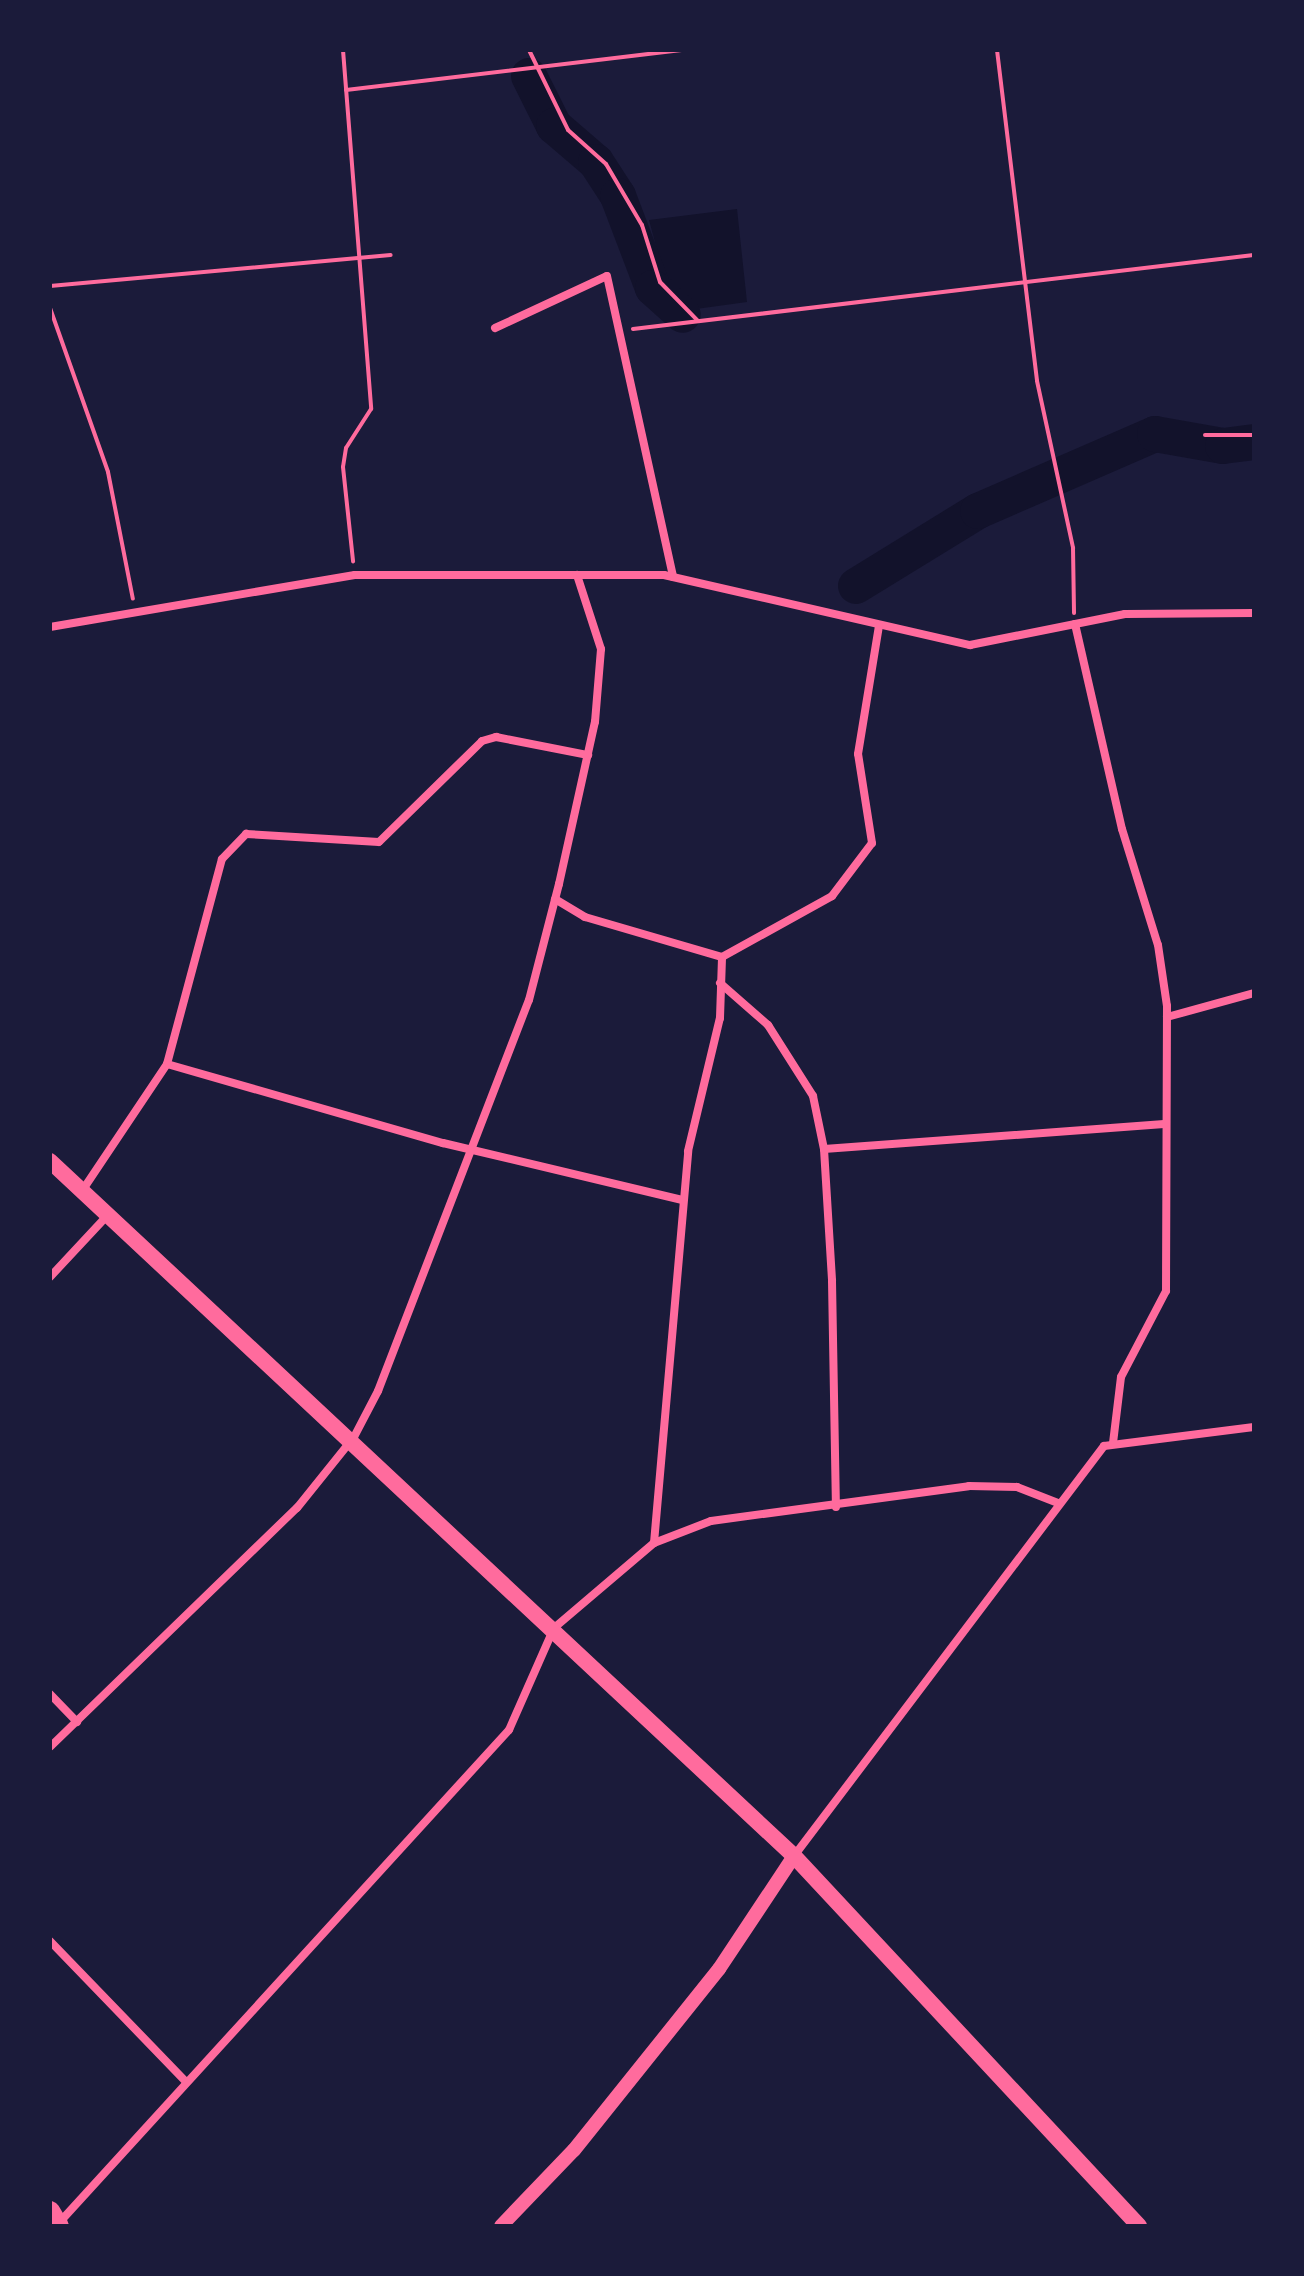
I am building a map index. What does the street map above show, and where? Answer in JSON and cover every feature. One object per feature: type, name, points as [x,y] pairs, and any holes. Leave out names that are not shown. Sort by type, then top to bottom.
[{"type":"main road","points":[[50,1161],[105,1218],[354,1437],[794,1856],[1139,2226]]},
{"type":"street","points":[[495,328],[607,276],[673,577]]},
{"type":"street","points":[[50,627],[355,575],[673,577],[970,645],[1125,614],[1254,613]]},
{"type":"street","points":[[50,1747],[297,1508],[354,1437],[473,1150],[529,1000],[588,755],[601,649],[577,575]]},
{"type":"street","points":[[1075,624],[1122,829],[1158,945],[1167,1017],[1164,1124],[1166,1291],[1121,1377],[1113,1443]]},
{"type":"street","points":[[555,899],[585,917],[722,957],[832,896],[872,843],[858,754],[879,626]]},
{"type":"street","points":[[81,1192],[167,1064],[222,859],[246,834],[379,842],[482,741],[496,737],[588,755]]},
{"type":"street","points":[[654,1543],[682,1200],[720,1018],[722,957]]},
{"type":"street","points":[[720,983],[797,1062],[824,1149],[836,1507]]},
{"type":"street","points":[[1167,1017],[1254,993]]},
{"type":"street","points":[[167,1064],[473,1150],[682,1200]]},
{"type":"street","points":[[824,1149],[1164,1124]]},
{"type":"street","points":[[50,1277],[105,1218]]},
{"type":"street","points":[[501,2226],[574,2150],[719,1969],[794,1856],[1092,1458],[1113,1443],[1254,1427]]},
{"type":"street","points":[[56,2220],[509,1730],[554,1628],[654,1543],[711,1521],[998,1485],[1058,1503]]},
{"type":"street","points":[[50,1694],[77,1722]]},
{"type":"street","points":[[50,1941],[186,2082]]},
{"type":"path","points":[[343,50],[356,258],[371,409],[346,448],[343,467],[355,575]]},
{"type":"path","points":[[529,50],[568,130],[606,164],[642,225],[660,282],[699,322]]},
{"type":"path","points":[[345,90],[682,50]]},
{"type":"path","points":[[997,50],[1025,284],[1073,548],[1075,624]]},
{"type":"path","points":[[50,286],[391,255]]},
{"type":"path","points":[[619,331],[1254,255]]},
{"type":"path","points":[[50,308],[108,472],[137,613]]},
{"type":"path","points":[[1205,435],[1254,435]]},
{"type":"shaded area","points":[[737,209],[747,302],[696,309],[664,276],[649,220]]},
{"type":"waterway","points":[[529,76],[554,126],[596,162],[618,196],[653,288],[683,315]]},
{"type":"waterway","points":[[856,586],[978,511],[1155,434],[1223,446],[1254,442]]}]
